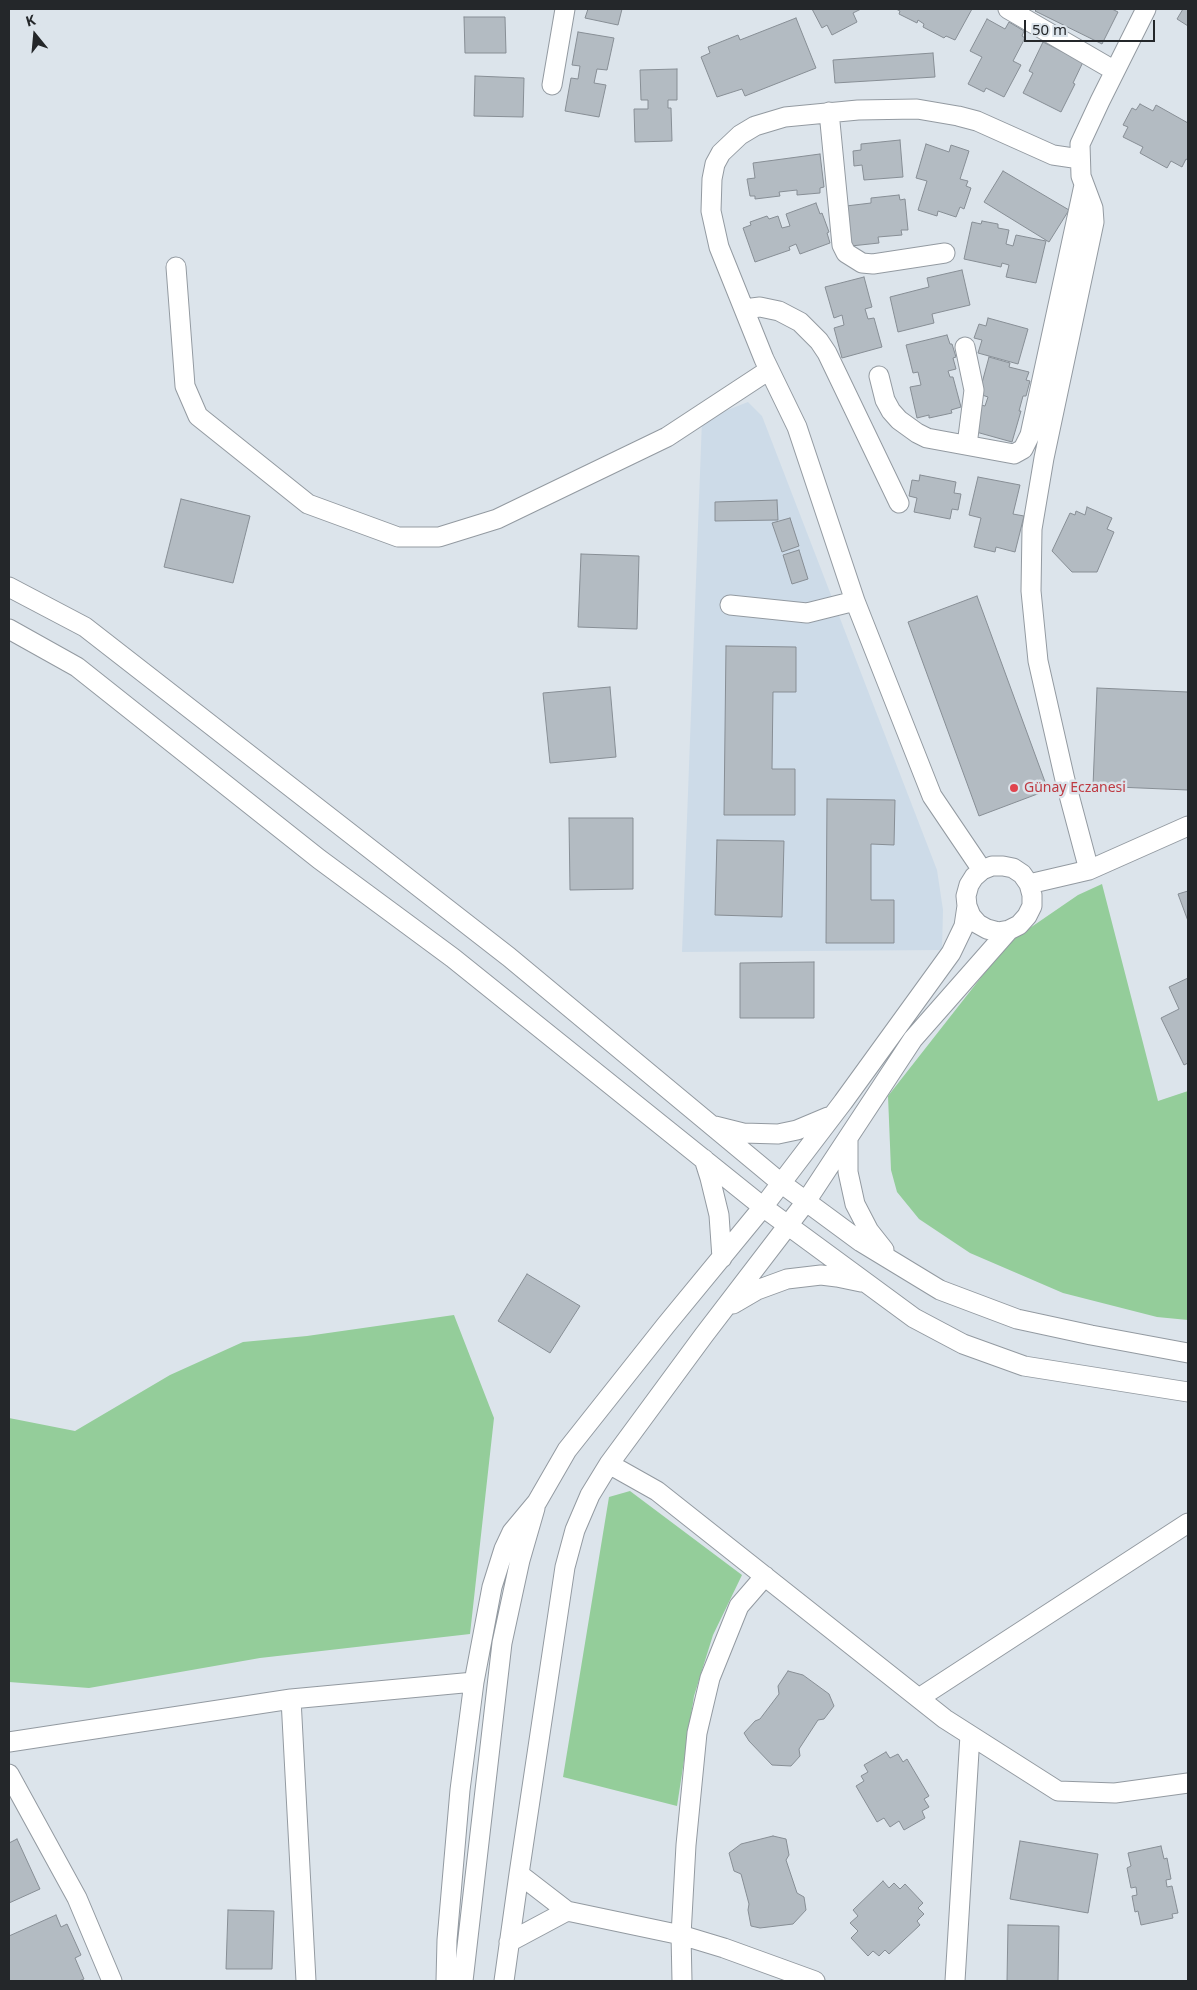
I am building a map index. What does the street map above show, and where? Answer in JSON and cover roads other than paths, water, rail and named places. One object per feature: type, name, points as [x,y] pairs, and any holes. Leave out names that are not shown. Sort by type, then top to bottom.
[{"type":"street","points":[[552,85],[565,9]]},
{"type":"street","points":[[1008,9],[1115,71]]},
{"type":"street","points":[[1089,870],[1065,780],[1038,661],[1031,591],[1032,529],[1044,458],[1094,222],[1092,208],[1081,176],[1080,144],[1146,9]]},
{"type":"street","points":[[982,870],[932,796],[855,601],[798,427],[769,370],[719,248],[711,211],[712,179],[718,157],[732,141],[755,126],[785,117],[888,108],[938,112],[977,122],[1053,155],[1080,159]]},
{"type":"street","points":[[829,112],[842,245],[846,253],[862,263],[873,264],[946,253]]},
{"type":"street","points":[[879,376],[886,400],[899,420],[927,438],[1014,454],[1023,449],[1030,435],[1084,185]]},
{"type":"street","points":[[176,267],[185,386],[198,416],[308,504],[398,536],[439,537],[497,519],[667,437],[769,370]]},
{"type":"street","points":[[744,309],[760,307],[779,311],[800,322],[820,341],[899,504]]},
{"type":"street","points":[[965,347],[974,390],[966,445]]},
{"type":"street","points":[[9,587],[85,627],[509,957],[805,1203],[861,1242],[940,1290],[1017,1319],[1188,1353]]},
{"type":"street","points":[[730,605],[807,613],[855,601]]},
{"type":"street","points":[[9,629],[76,667],[319,859],[453,958],[763,1207],[922,1322],[963,1344],[1024,1366],[1188,1392]]},
{"type":"street","points":[[1029,884],[1089,870],[1188,826]]},
{"type":"street","points":[[446,1981],[460,1790],[474,1682],[492,1587],[497,1568],[512,1532],[537,1502],[567,1450],[763,1207],[951,953],[964,926],[967,906],[966,896],[969,885],[974,877],[982,870],[992,866],[1013,868],[1022,874],[1029,884],[1032,894],[1032,906],[1027,916],[1019,925],[1009,930],[998,932],[987,929],[974,920],[967,906]]},
{"type":"street","points":[[504,1981],[518,1874],[565,1566],[575,1530],[590,1494],[608,1464],[805,1203],[913,1039],[1009,930]]},
{"type":"street","points":[[708,1123],[743,1133],[778,1134],[806,1127],[832,1116]]},
{"type":"street","points":[[848,1139],[848,1172],[855,1204],[861,1218],[878,1244],[901,1266]]},
{"type":"street","points":[[704,1159],[719,1215],[722,1258]]},
{"type":"street","points":[[717,1318],[742,1298],[772,1283],[787,1279],[821,1275],[854,1279],[870,1285]]},
{"type":"street","points":[[608,1464],[657,1490],[946,1719],[1058,1791],[1115,1793],[1188,1783]]},
{"type":"street","points":[[463,1981],[502,1643],[520,1560],[537,1502]]},
{"type":"street","points":[[919,1698],[1188,1524]]},
{"type":"street","points":[[682,1981],[681,1935],[686,1844],[697,1733],[710,1678],[739,1606],[765,1576]]},
{"type":"street","points":[[9,1742],[291,1699],[474,1682]]},
{"type":"street","points":[[291,1699],[306,1981]]},
{"type":"street","points":[[955,1981],[970,1735]]},
{"type":"street","points":[[9,1774],[77,1898],[112,1981]]},
{"type":"street","points":[[518,1874],[568,1911],[681,1935],[815,1981]]},
{"type":"street","points":[[509,1942],[568,1911]]},
{"type":"place","name":"Günay Eczanesi","points":[[1014,788]]}]
